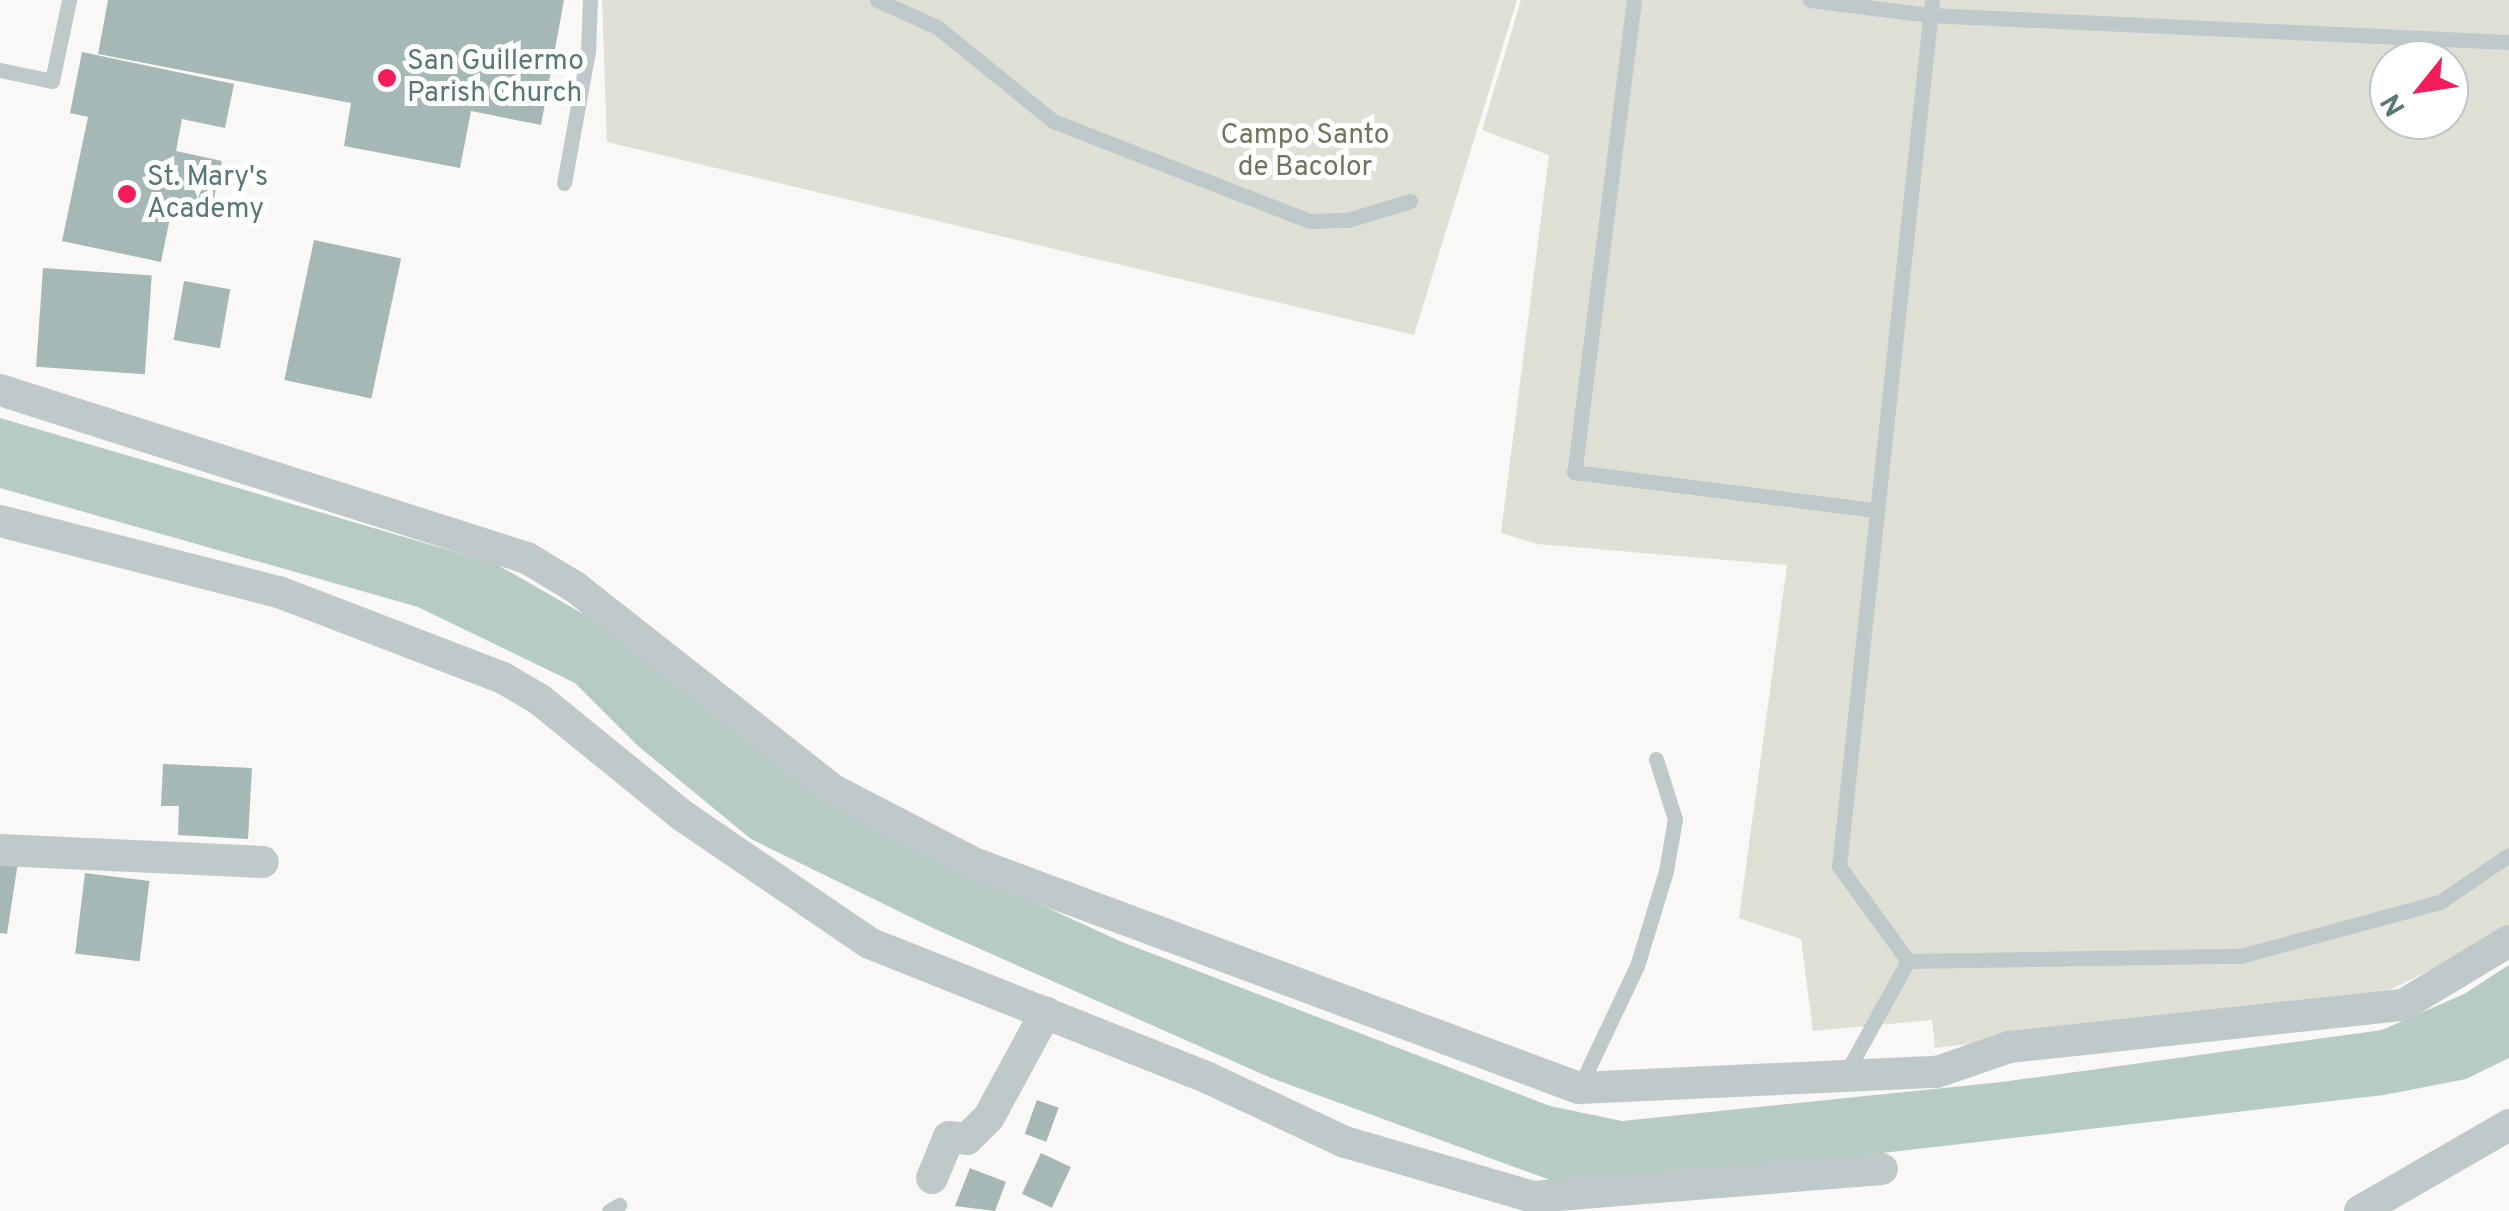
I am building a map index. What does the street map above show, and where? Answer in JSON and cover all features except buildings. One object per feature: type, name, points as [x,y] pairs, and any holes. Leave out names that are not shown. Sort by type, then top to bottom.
[{"type":"street","points":[[0,390],[527,558],[575,587],[833,790],[976,864],[1579,1088],[1842,1080],[1937,1072],[2009,1048],[2403,1005],[2509,941]]},
{"type":"street","points":[[0,521],[279,592],[504,678],[540,698],[683,816],[869,943],[1046,1012],[1345,1142],[1533,1197],[1882,1169]]},
{"type":"street","points":[[0,850],[263,862]]},
{"type":"street","points":[[932,1178],[949,1138],[967,1139],[988,1117],[1046,1012]]},
{"type":"street","points":[[2360,1211],[2509,1125]]},
{"type":"lane","points":[[0,70],[52,81],[69,0]]},
{"type":"lane","points":[[564,183],[588,50],[590,0]]},
{"type":"lane","points":[[877,0],[936,27],[1053,121],[1310,221],[1348,220],[1410,201]]},
{"type":"lane","points":[[1634,0],[1574,472],[1876,510]]},
{"type":"lane","points":[[1810,0],[2509,42]]},
{"type":"lane","points":[[1908,960],[1839,866],[1930,7]]},
{"type":"lane","points":[[1579,1088],[1636,966],[1666,870],[1675,819],[1656,759]]},
{"type":"lane","points":[[1908,960],[2240,956],[2440,902],[2509,855]]},
{"type":"lane","points":[[1842,1080],[1908,960]]},
{"type":"green space","name":"Campo Santo de Bacolor","points":[[602,0],[1517,0],[1414,335],[607,142]]},
{"type":"green space","points":[[1521,0],[2509,0],[2509,930],[2380,995],[1935,1048],[1932,1020],[1813,1031],[1801,939],[1739,918],[1787,565],[1537,544],[1501,533],[1549,155],[1482,130]]},
{"type":"shaded area","points":[[0,418],[496,564],[594,620],[954,865],[1122,942],[1550,1106],[1622,1121],[2002,1082],[2382,1030],[2464,994],[2509,965],[2509,1058],[2466,1079],[2384,1095],[1822,1160],[1553,1181],[1271,1078],[935,929],[751,839],[638,746],[575,683],[418,607],[0,488]]},
{"type":"place","name":"San Guillermo Parish Church","points":[[387,78]]},
{"type":"place","name":"St. Mary's Academy","points":[[127,194]]}]
